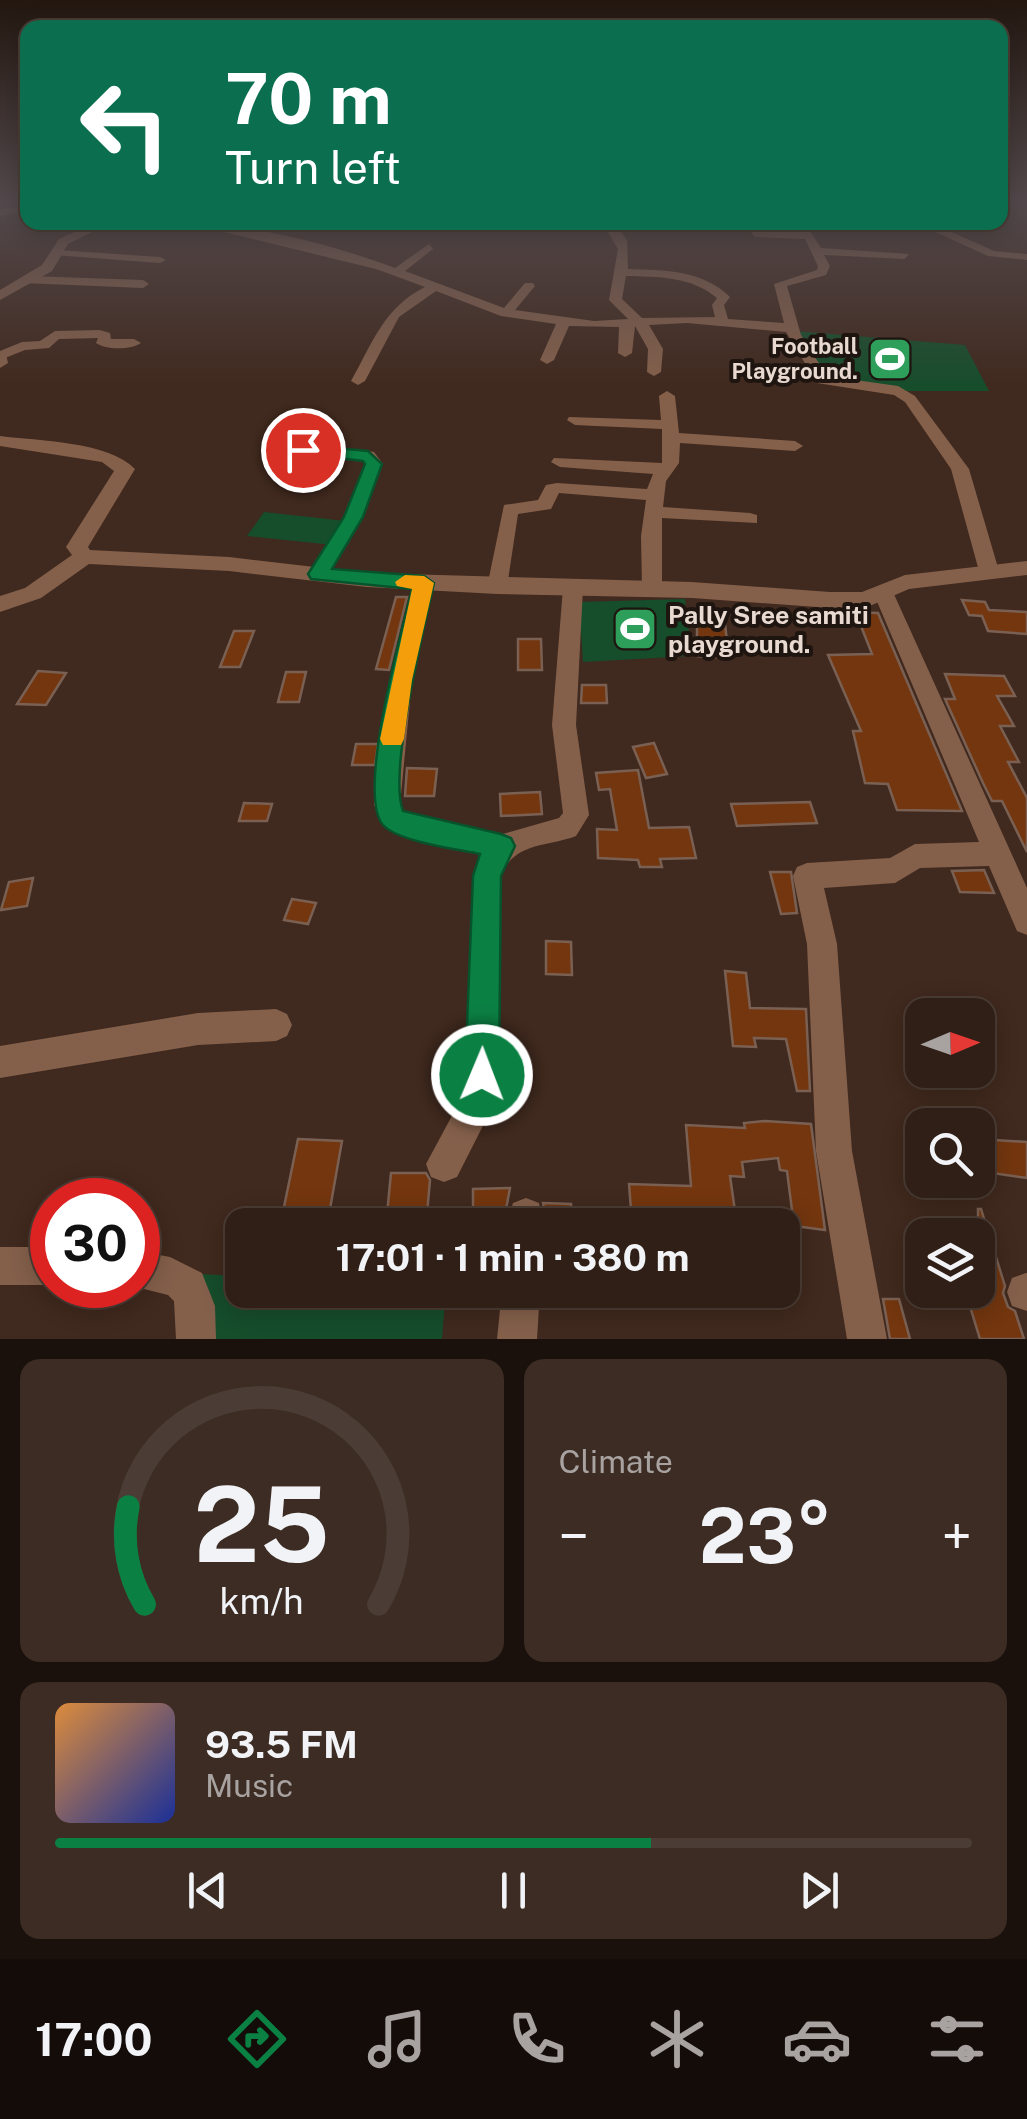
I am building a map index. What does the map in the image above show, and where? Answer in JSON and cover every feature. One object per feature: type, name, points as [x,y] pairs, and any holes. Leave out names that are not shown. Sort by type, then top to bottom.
[{"type":"street","points":[[0,296],[51,262]]},
{"type":"street","points":[[362,262],[506,313],[564,322],[722,320],[792,328]]},
{"type":"street","points":[[397,272],[408,262]]},
{"type":"street","points":[[623,262],[615,300],[643,321],[658,358],[654,372]]},
{"type":"street","points":[[822,262],[822,272],[780,284],[792,328],[822,380],[898,391],[910,399],[960,469],[990,571]]},
{"type":"street","points":[[621,272],[685,277],[702,283],[724,297],[718,305],[722,320]]},
{"type":"street","points":[[28,280],[143,284]]},
{"type":"street","points":[[506,313],[529,286]]},
{"type":"street","points":[[358,381],[394,311],[410,297],[434,287]]},
{"type":"street","points":[[547,360],[564,322]]},
{"type":"street","points":[[624,353],[626,323]]},
{"type":"street","points":[[0,359],[22,346],[44,344],[60,335],[100,334],[106,336],[103,344],[134,344]]},
{"type":"street","points":[[652,590],[650,536],[657,481],[670,463],[667,396]]},
{"type":"street","points":[[576,420],[795,446]]},
{"type":"street","points":[[0,441],[107,457],[125,468],[77,547],[84,557]]},
{"type":"street","points":[[303,450],[368,456],[374,464],[354,517],[318,574]]},
{"type":"street","points":[[560,462],[665,470]]},
{"type":"street","points":[[497,587],[510,508],[544,505],[552,489],[750,519]]},
{"type":"street","points":[[0,604],[33,593],[84,557],[229,564],[424,583],[830,600],[866,600],[905,582],[1027,568]]},
{"type":"street","points":[[424,583],[401,680],[387,804],[394,819],[410,827],[501,846]]},
{"type":"street","points":[[444,1164],[478,1104],[487,876],[494,852],[506,842],[567,828],[576,815],[564,725],[573,588]]},
{"type":"street","points":[[883,592],[1024,906]]},
{"type":"street","points":[[867,1339],[834,1152],[822,944],[807,876],[895,870],[915,856],[998,854]]},
{"type":"street","points":[[0,1062],[198,1029],[276,1025]]},
{"type":"street","points":[[0,1266],[30,1266]]},
{"type":"street","points":[[160,1273],[178,1276],[190,1286],[196,1300],[196,1339]]},
{"type":"street","points":[[518,1339],[520,1308]]},
{"type":"green space","name":"Football Playground.","points":[[795,331],[965,345],[989,391],[899,391],[822,380]]},
{"type":"green space","points":[[264,512],[346,521],[333,545],[247,536]]},
{"type":"green space","name":"Pally Sree samiti playground.","points":[[685,599],[692,656],[583,662],[579,602]]},
{"type":"green space","points":[[200,1274],[225,1275],[225,1308],[445,1308],[442,1339],[201,1339]]},
{"type":"building","points":[[396,597],[407,597],[389,670],[376,669]]},
{"type":"building","points":[[962,600],[985,602],[989,610],[1027,612],[1027,634],[988,631],[982,616],[969,615]]},
{"type":"building","points":[[816,611],[878,613],[962,811],[897,810],[888,784],[865,783],[853,731],[861,731],[828,655],[872,654],[861,626],[820,621]]},
{"type":"building","points":[[697,623],[725,624],[729,658],[697,656]]},
{"type":"building","points":[[234,631],[254,631],[240,667],[220,667]]},
{"type":"building","points":[[518,639],[541,639],[542,670],[518,670]]},
{"type":"building","points":[[38,671],[66,673],[46,705],[17,704]]},
{"type":"building","points":[[286,672],[306,672],[299,702],[278,702]]},
{"type":"building","points":[[945,674],[1004,676],[1015,696],[997,696],[1014,726],[1000,726],[1019,762],[1008,762],[1027,798],[1027,852],[1002,801],[992,801],[983,783],[945,699],[955,699]]},
{"type":"building","points":[[582,685],[606,685],[607,703],[581,703]]},
{"type":"building","points":[[654,743],[667,774],[646,778],[633,747]]},
{"type":"building","points":[[356,744],[378,744],[375,765],[352,765]]},
{"type":"building","points":[[407,768],[437,769],[434,796],[405,796]]},
{"type":"building","points":[[638,770],[649,828],[689,827],[696,858],[660,859],[662,867],[640,867],[638,860],[598,858],[597,829],[617,830],[610,789],[599,790],[596,773]]},
{"type":"building","points":[[540,792],[542,814],[501,816],[500,794]]},
{"type":"building","points":[[810,802],[817,823],[737,826],[731,804]]},
{"type":"building","points":[[244,803],[272,804],[267,821],[239,821]]},
{"type":"building","points":[[984,870],[994,893],[960,892],[952,871]]},
{"type":"building","points":[[770,872],[791,872],[797,913],[781,914]]},
{"type":"building","points":[[33,878],[27,906],[1,910],[9,882]]},
{"type":"building","points":[[292,899],[316,903],[308,924],[284,920]]},
{"type":"building","points":[[546,941],[571,942],[572,975],[546,974]]},
{"type":"building","points":[[725,971],[746,973],[750,1008],[806,1009],[810,1091],[797,1091],[786,1039],[754,1038],[756,1047],[733,1046]]},
{"type":"building","points":[[744,1123],[811,1124],[825,1230],[800,1227],[800,1208],[792,1208],[787,1171],[780,1170],[778,1158],[742,1162],[744,1177],[730,1176],[735,1208],[631,1208],[629,1184],[691,1186],[686,1125],[745,1128]]},
{"type":"building","points":[[298,1139],[342,1141],[330,1208],[284,1207]]},
{"type":"building","points":[[995,1140],[1027,1142],[1027,1178],[995,1173]]},
{"type":"building","points":[[391,1173],[426,1173],[430,1180],[428,1208],[388,1208]]},
{"type":"building","points":[[510,1188],[506,1208],[473,1208],[473,1189]]},
{"type":"building","points":[[543,1203],[571,1204],[571,1208],[544,1208]]},
{"type":"building","points":[[995,1254],[1005,1286],[1003,1293],[1008,1307],[1015,1311],[1024,1339],[980,1339],[971,1308],[995,1308]]},
{"type":"building","points":[[883,1299],[899,1299],[910,1339],[890,1339]]},
{"type":"slow traffic","points":[[392,739],[401,680],[424,583],[405,582]]},
{"type":"place","name":"Football Playground.","points":[[890,359]]},
{"type":"place","name":"Pally Sree samiti playground.","points":[[635,629]]},
{"type":"route","points":[[303,450],[358,454],[373,459],[374,464],[354,517],[318,574],[424,583],[401,680],[392,740],[387,804],[394,819],[410,827],[501,846],[494,852],[487,876],[482,1075]]}]
